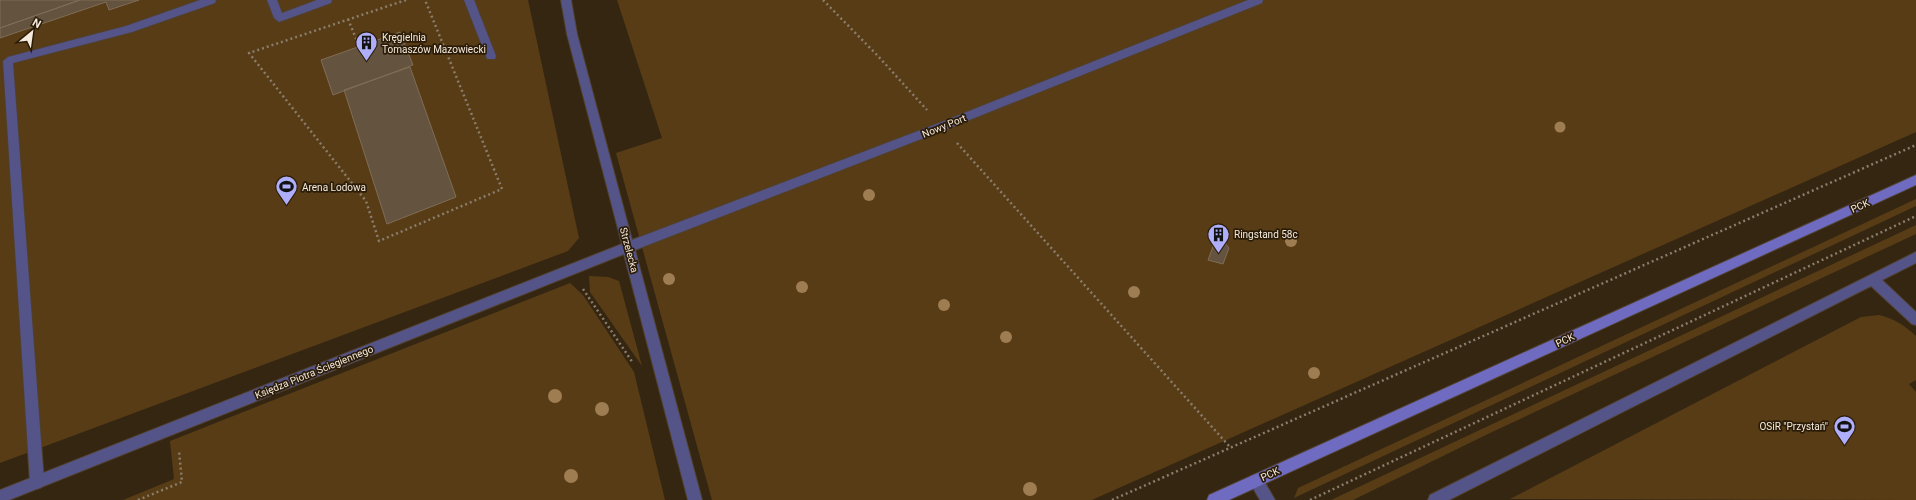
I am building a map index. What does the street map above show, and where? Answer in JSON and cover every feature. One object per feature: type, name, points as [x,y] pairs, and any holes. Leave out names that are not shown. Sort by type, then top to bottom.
[{"type":"street","points":[[37,482],[4,61],[128,29],[211,0]]},
{"type":"street","points":[[272,0],[279,18],[328,0]]},
{"type":"street","points":[[469,0],[491,56]]},
{"type":"street","name":"Strzelecka","points":[[566,0],[572,34],[695,500]]},
{"type":"street","name":"Nowy Port","points":[[628,248],[943,126],[1258,0]]},
{"type":"street","name":"PCK","points":[[1214,500],[1916,180]]},
{"type":"street","name":"Księdza Piotra Ściegiennego","points":[[0,497],[628,248]]},
{"type":"street","points":[[1435,500],[1916,257]]},
{"type":"street","points":[[1872,279],[1916,320]]},
{"type":"street","points":[[1256,481],[1268,500]]},
{"type":"path","points":[[406,0],[248,53],[366,201],[379,241],[502,189],[425,0]]},
{"type":"path","points":[[823,0],[878,56],[943,126],[1230,447]]},
{"type":"path","points":[[348,19],[359,46]]},
{"type":"path","points":[[1112,500],[1916,145]]},
{"type":"path","points":[[1310,500],[1916,216]]},
{"type":"path","points":[[575,269],[585,293],[638,370]]},
{"type":"shaded area","name":"Arena Lodowa","points":[[0,0],[528,0],[579,238],[568,251],[0,463]]},
{"type":"shaded area","points":[[617,0],[1916,0],[1916,132],[1092,500],[712,500],[616,153],[662,138]]},
{"type":"shaded area","points":[[1916,199],[1916,206],[1294,498],[1298,488]]},
{"type":"shaded area","points":[[1916,225],[1916,234],[1490,433],[1353,500],[1331,500]]},
{"type":"shaded area","points":[[589,276],[608,277],[619,281],[642,366],[590,292]]},
{"type":"shaded area","points":[[570,283],[583,295],[634,372],[665,500],[123,500],[174,479],[170,441]]},
{"type":"shaded area","points":[[1879,315],[1890,318],[1899,323],[1916,336],[1916,380],[1909,384],[1916,392],[1916,500],[1510,499],[1861,317]]},
{"type":"building","points":[[0,0],[80,0],[0,28]]},
{"type":"building","points":[[80,0],[139,0],[109,10],[106,2],[0,38],[0,28]]},
{"type":"building","name":"Kręgielnia Tomaszów Mazowiecki","points":[[400,32],[413,65],[333,95],[321,60]]},
{"type":"building","points":[[410,67],[456,197],[387,224],[344,90]]},
{"type":"building","name":"Ringstand 58c","points":[[1219,241],[1225,243],[1229,248],[1223,264],[1208,260],[1214,244]]},
{"type":"place","name":"Kręgielnia Tomaszów Mazowiecki","points":[[367,62]]},
{"type":"place","name":"Arena Lodowa","points":[[286,206]]},
{"type":"place","name":"Ringstand 58c","points":[[1218,254]]},
{"type":"place","name":"OSiR \"Przystań\"","points":[[1844,446]]}]
